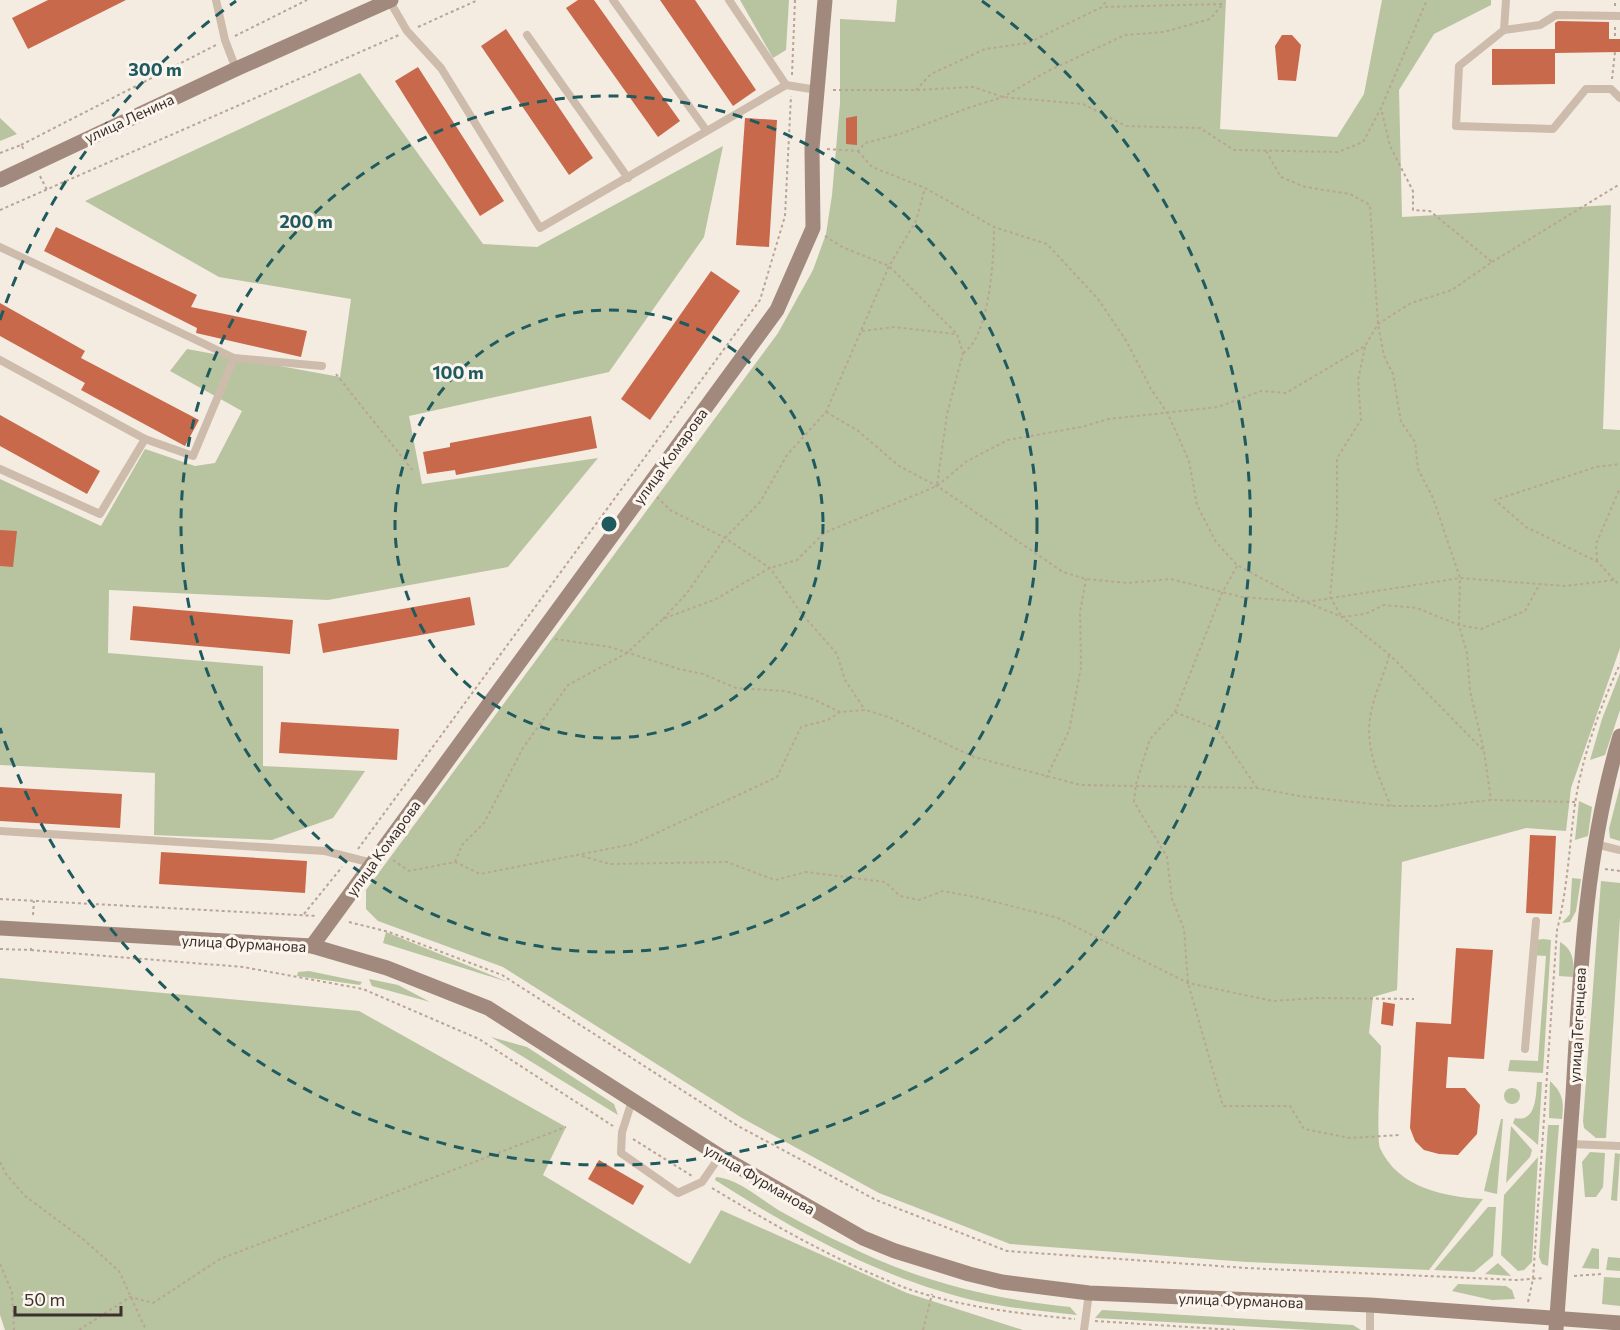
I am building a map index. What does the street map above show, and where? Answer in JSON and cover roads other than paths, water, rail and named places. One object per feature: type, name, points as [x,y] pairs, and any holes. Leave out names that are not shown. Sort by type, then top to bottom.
[{"type":"main road","name":"улица Ленина","points":[[0,180],[236,69],[390,0]]},
{"type":"main road","name":"улица Комарова","points":[[312,946],[777,310],[813,228],[812,148],[819,90],[825,0]]},
{"type":"main road","name":"улица Тегенцева","points":[[1557,1324],[1582,933],[1608,775],[1620,736]]},
{"type":"main road","name":"улица Фурманова","points":[[0,928],[312,946],[387,968],[488,1008],[720,1156],[863,1238],[895,1251],[1002,1282],[1089,1293],[1370,1305],[1557,1324],[1620,1323]]},
{"type":"lane","points":[[216,0],[225,40],[236,69]]},
{"type":"lane","points":[[390,0],[407,32],[441,68],[540,228],[706,130],[789,85],[819,90]]},
{"type":"lane","points":[[612,0],[706,130]]},
{"type":"lane","points":[[729,0],[789,85]]},
{"type":"lane","points":[[1504,30],[1506,0]]},
{"type":"lane","points":[[1620,16],[1556,15],[1540,25],[1504,30],[1459,66],[1456,126],[1553,129],[1586,89],[1611,89],[1620,98]]},
{"type":"lane","points":[[526,35],[628,178]]},
{"type":"lane","points":[[0,247],[234,358],[322,366]]},
{"type":"lane","points":[[0,360],[145,439],[193,456],[234,358]]},
{"type":"lane","points":[[0,470],[100,514],[145,439]]},
{"type":"lane","points":[[0,831],[325,851],[350,858],[375,858]]},
{"type":"lane","points":[[1595,844],[1620,850]]},
{"type":"lane","points":[[1525,1049],[1536,921]]},
{"type":"lane","points":[[632,1101],[622,1132],[621,1153],[678,1193],[702,1182],[720,1156]]},
{"type":"lane","points":[[1570,1144],[1620,1146]]},
{"type":"lane","points":[[1084,1330],[1089,1293]]},
{"type":"lane","points":[[1370,1305],[1370,1330]]}]
